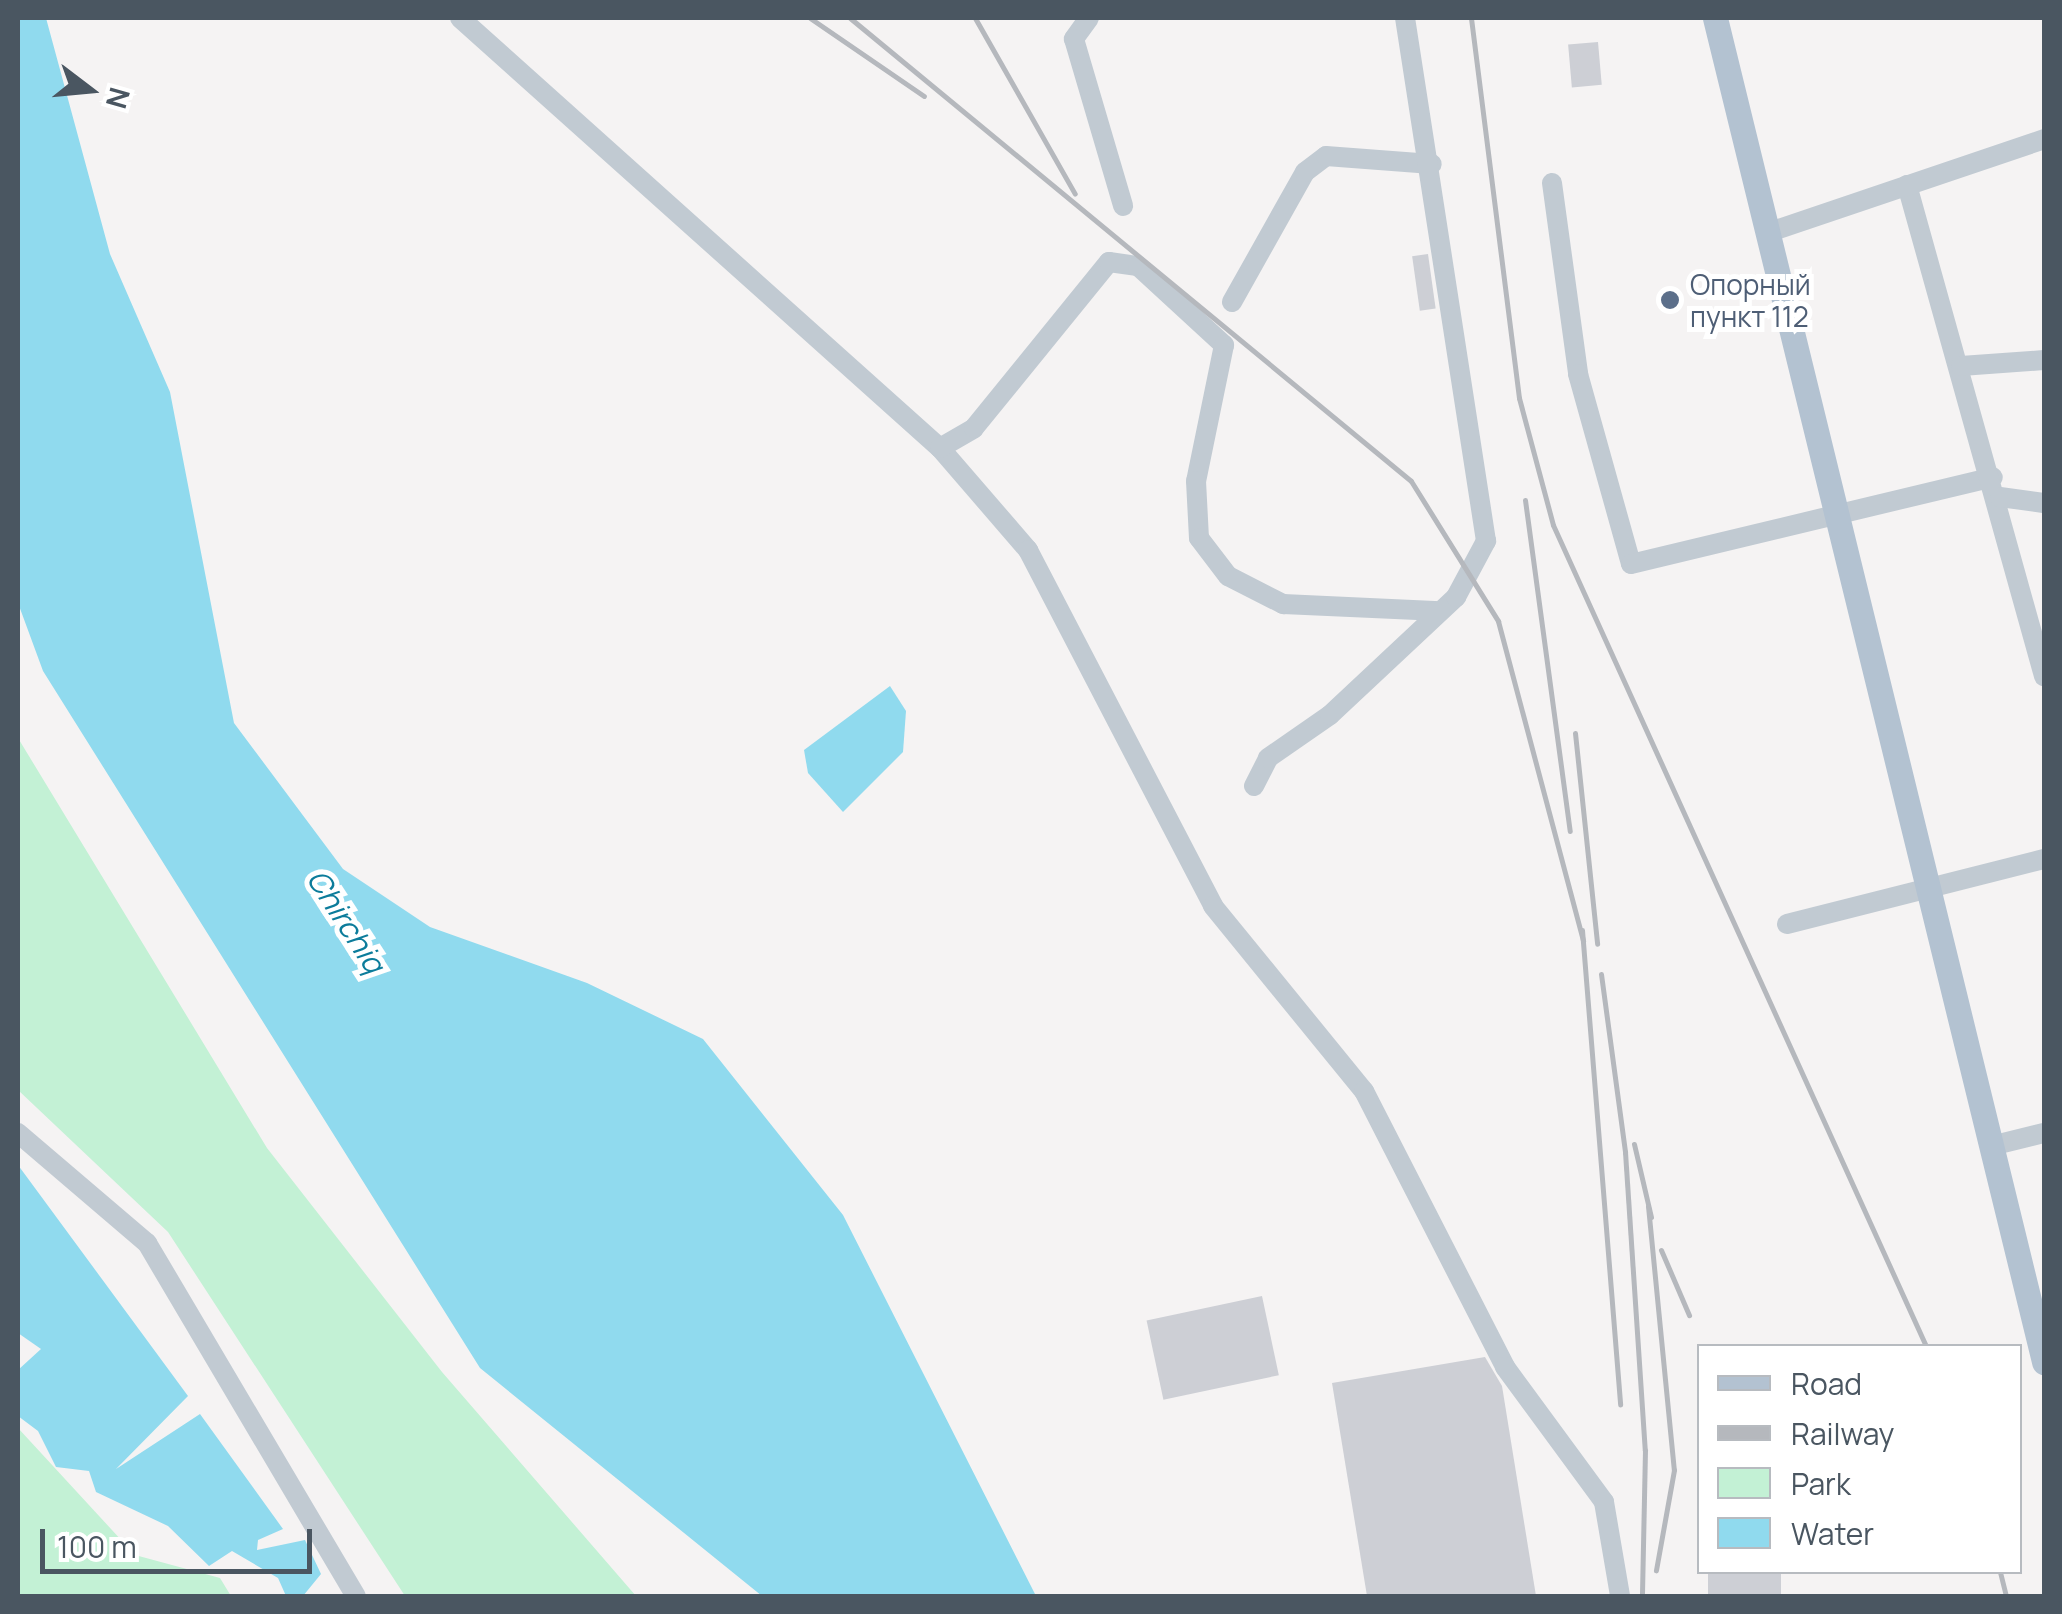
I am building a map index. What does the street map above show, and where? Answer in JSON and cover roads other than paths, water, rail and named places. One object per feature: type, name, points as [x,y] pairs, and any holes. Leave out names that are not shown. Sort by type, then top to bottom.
[{"type":"main road","points":[[1716,18],[1775,230]]},
{"type":"main road","points":[[1732,18],[1775,230],[1841,507],[2044,1299]]},
{"type":"main road","points":[[2002,1144],[2044,1362]]},
{"type":"street","points":[[460,18],[940,448],[1028,550],[1214,906],[1364,1091],[1505,1367],[1604,1502],[1620,1596]]},
{"type":"street","points":[[1088,18],[1074,39],[1123,206]]},
{"type":"street","points":[[1254,786],[1268,758],[1330,715],[1440,612],[1476,572],[1486,541],[1432,164],[1405,18]]},
{"type":"street","points":[[1775,230],[2044,139]]},
{"type":"street","points":[[1232,302],[1304,172],[1326,156],[1432,164]]},
{"type":"street","points":[[1552,183],[1578,374],[1632,564],[1841,507],[1996,487],[2044,503]]},
{"type":"street","points":[[1908,185],[1996,487],[2044,676]]},
{"type":"street","points":[[940,448],[974,428],[1110,262],[1138,266],[1224,345],[1196,481],[1199,538],[1228,576],[1283,604],[1440,612]]},
{"type":"street","points":[[1961,366],[2044,360]]},
{"type":"street","points":[[1787,924],[2044,859]]},
{"type":"street","points":[[18,1133],[147,1243],[356,1596]]},
{"type":"street","points":[[2002,1144],[2044,1133]]},
{"type":"water","name":"Chirchiq","points":[[18,18],[46,18],[110,254],[170,392],[234,723],[343,869],[430,927],[587,983],[703,1039],[843,1215],[1036,1596],[762,1596],[480,1368],[43,671],[18,603]]},
{"type":"water","points":[[890,686],[906,711],[903,752],[843,812],[808,773],[804,750]]},
{"type":"water","points":[[18,1165],[188,1396],[116,1469],[200,1414],[283,1529],[258,1540],[257,1550],[305,1540],[321,1574],[303,1596],[286,1596],[278,1578],[232,1551],[209,1566],[168,1526],[96,1492],[89,1471],[56,1467],[38,1431],[18,1416],[18,1370],[41,1349],[18,1333]]},
{"type":"railway","points":[[810,18],[924,96]]},
{"type":"railway","points":[[850,18],[1411,481],[1498,621],[1583,941]]},
{"type":"railway","points":[[975,18],[1075,194]]},
{"type":"railway","points":[[1471,18],[1519,398],[1553,525],[1925,1344]]},
{"type":"railway","points":[[1525,500],[1570,831]]},
{"type":"railway","points":[[1575,733],[1597,944]]},
{"type":"railway","points":[[1582,930],[1620,1404]]},
{"type":"railway","points":[[1601,974],[1625,1152],[1645,1450],[1642,1596]]},
{"type":"railway","points":[[1634,1144],[1651,1217]]},
{"type":"railway","points":[[1648,1206],[1674,1470],[1656,1570]]},
{"type":"railway","points":[[1661,1250],[1689,1315]]},
{"type":"railway","points":[[2000,1574],[2006,1596]]},
{"type":"place","name":"Опорный пункт 112","points":[[1670,300]]}]
